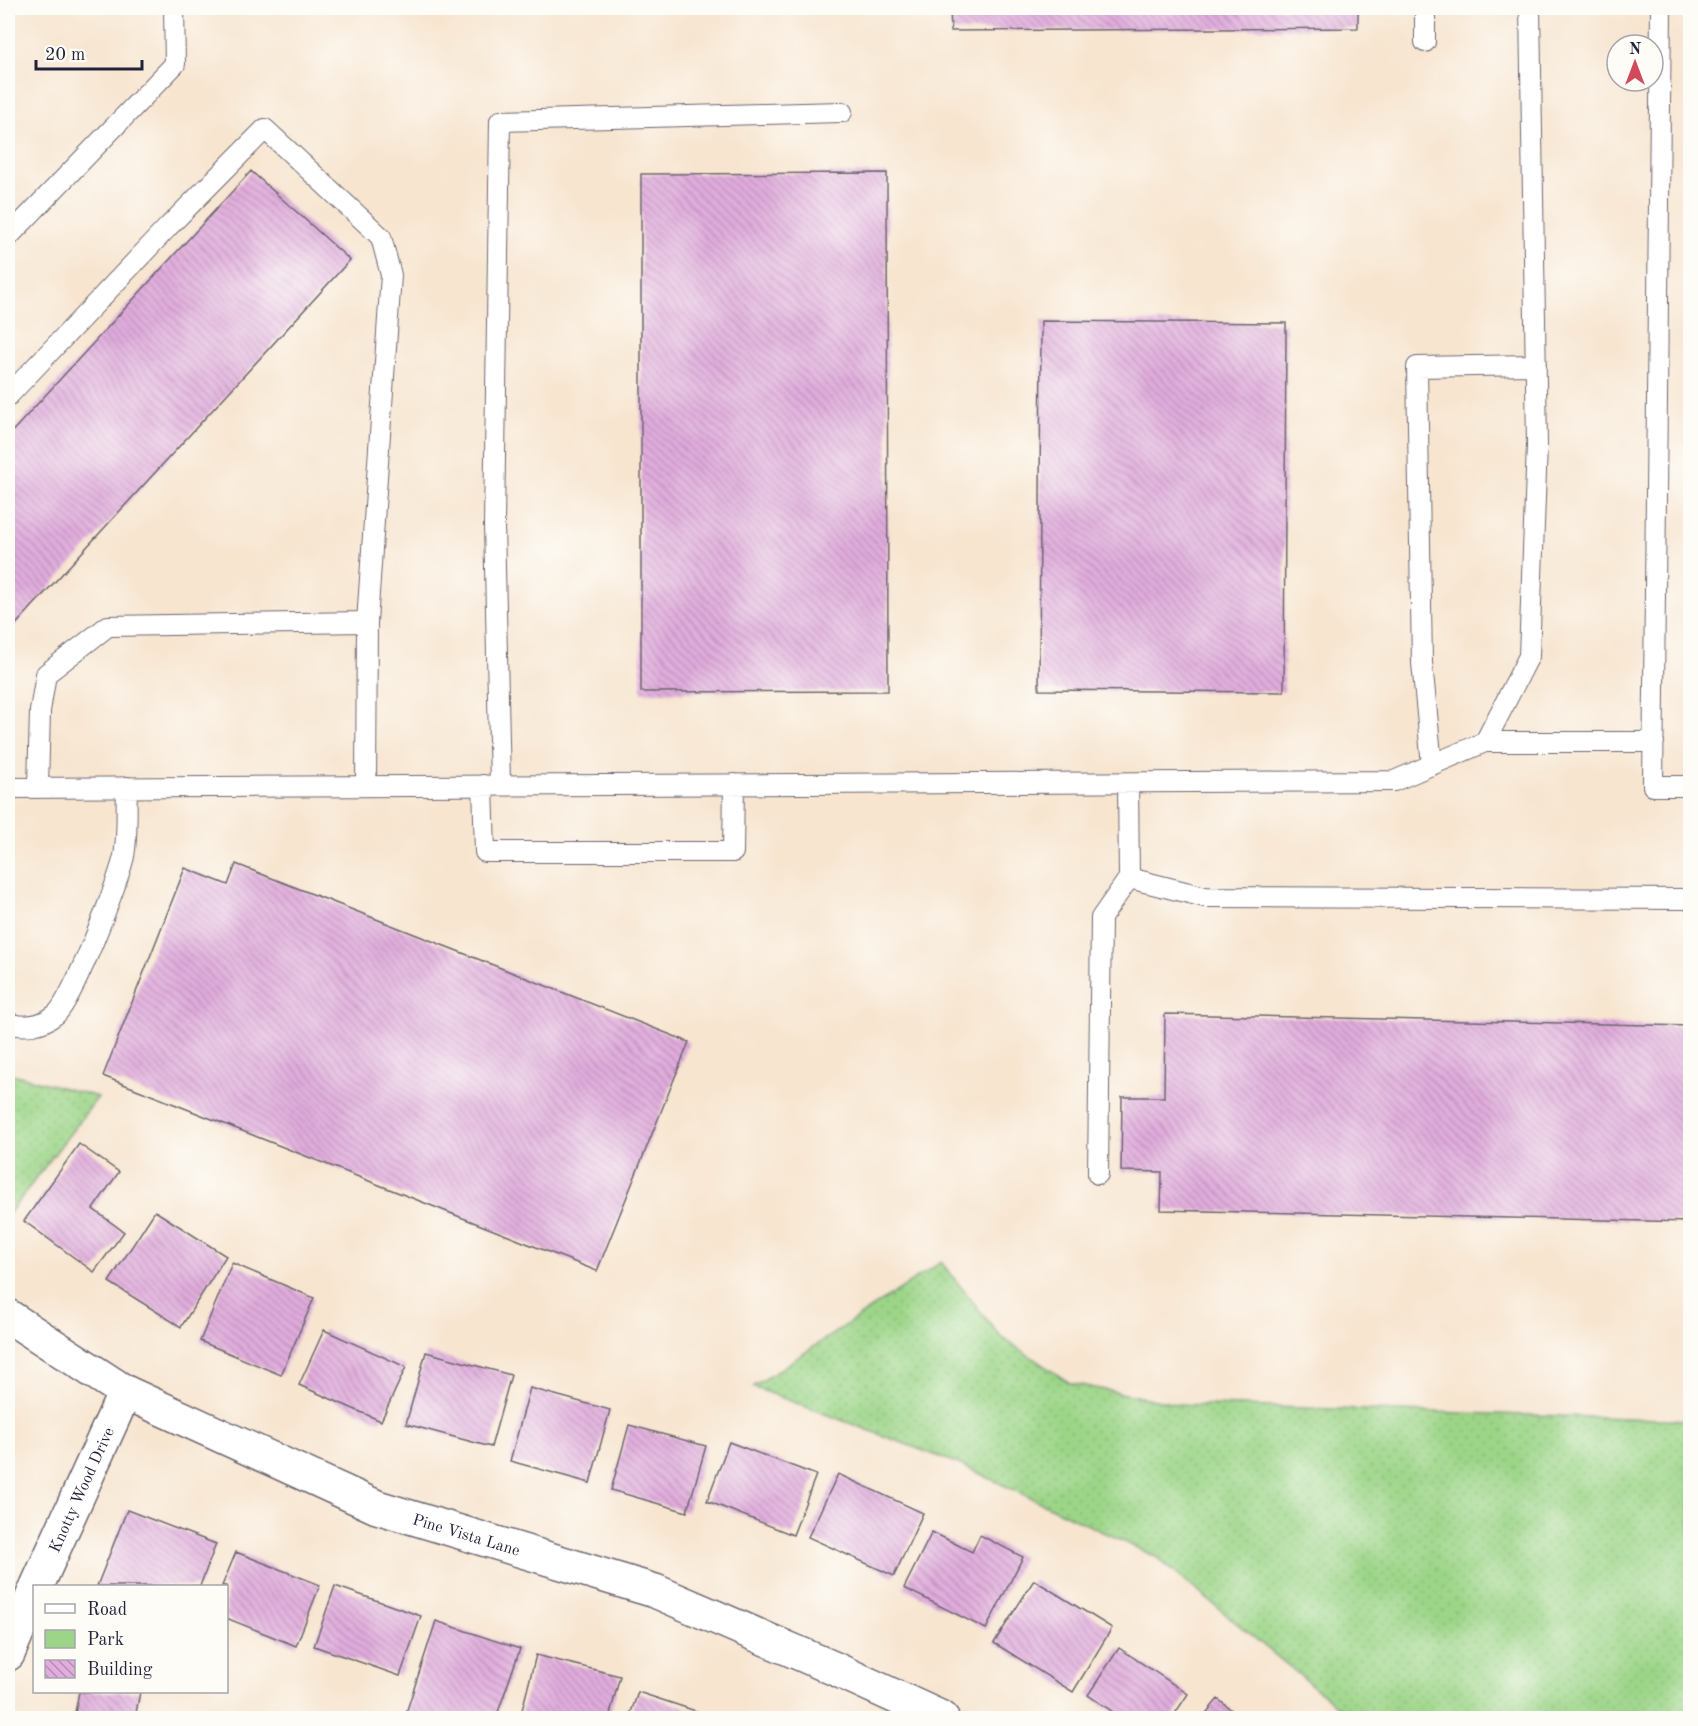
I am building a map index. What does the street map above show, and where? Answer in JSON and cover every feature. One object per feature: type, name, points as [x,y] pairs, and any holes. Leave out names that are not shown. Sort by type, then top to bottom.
[{"type":"street","name":"Pine Vista Lane","points":[[8,1316],[125,1392],[377,1507],[655,1591],[833,1668],[942,1719]]},
{"type":"street","name":"Knotty Wood Drive","points":[[39,1585],[125,1392]]},
{"type":"street","points":[[8,1653],[33,1595]]},
{"type":"lane","points":[[8,237],[175,64],[174,8]]},
{"type":"lane","points":[[1425,8],[1425,42]]},
{"type":"lane","points":[[1485,742],[1529,656],[1537,445],[1530,8]]},
{"type":"lane","points":[[1661,8],[1653,786],[1690,786]]},
{"type":"lane","points":[[734,784],[733,852],[485,852],[491,785],[500,121],[843,112]]},
{"type":"lane","points":[[8,396],[168,227],[265,129],[381,237],[391,275],[367,622],[366,786]]},
{"type":"lane","points":[[1432,765],[1422,663],[1417,367],[1536,365]]},
{"type":"lane","points":[[38,787],[40,711],[46,674],[108,626],[367,622]]},
{"type":"lane","points":[[8,788],[1394,781],[1485,742],[1654,742]]},
{"type":"lane","points":[[1098,1174],[1101,918],[1129,878],[1128,783]]},
{"type":"lane","points":[[8,1023],[17,1026],[38,1025],[57,1015],[74,988],[124,856],[127,787]]},
{"type":"lane","points":[[1129,878],[1205,897],[1690,899]]},
{"type":"green space","points":[[8,1073],[98,1097],[8,1215]]},
{"type":"green space","points":[[941,1262],[1000,1336],[1070,1383],[1176,1404],[1690,1420],[1690,1718],[1358,1718],[1336,1705],[1156,1557],[959,1464],[753,1387]]},
{"type":"building","points":[[950,8],[1358,8],[1358,28],[951,31]]},
{"type":"building","points":[[251,171],[350,260],[8,633],[8,436]]},
{"type":"building","points":[[887,173],[888,691],[641,692],[641,174]]},
{"type":"building","points":[[1041,321],[1286,323],[1284,692],[1039,690]]},
{"type":"building","points":[[236,864],[689,1042],[597,1271],[103,1076],[185,868],[228,885]]},
{"type":"building","points":[[1165,1014],[1690,1026],[1690,1222],[1161,1210],[1162,1172],[1121,1171],[1122,1097],[1164,1097]]},
{"type":"building","points":[[79,1144],[119,1172],[93,1209],[124,1232],[94,1272],[24,1221]]},
{"type":"building","points":[[155,1211],[226,1256],[181,1327],[109,1282]]},
{"type":"building","points":[[232,1263],[314,1298],[281,1375],[200,1341]]},
{"type":"building","points":[[324,1330],[406,1367],[381,1421],[299,1385]]},
{"type":"building","points":[[426,1352],[511,1375],[491,1447],[406,1424]]},
{"type":"building","points":[[530,1388],[610,1410],[590,1483],[510,1461]]},
{"type":"building","points":[[629,1425],[706,1446],[687,1512],[611,1490]]},
{"type":"building","points":[[729,1442],[816,1475],[793,1535],[707,1501]]},
{"type":"building","points":[[838,1474],[923,1513],[894,1576],[808,1537]]},
{"type":"building","points":[[127,1510],[216,1544],[200,1585],[97,1585]]},
{"type":"building","points":[[932,1532],[972,1552],[980,1535],[1023,1557],[986,1629],[904,1588]]},
{"type":"building","points":[[236,1552],[320,1585],[296,1646],[228,1619],[228,1585],[222,1585]]},
{"type":"building","points":[[1034,1580],[1112,1628],[1073,1692],[994,1643]]},
{"type":"building","points":[[335,1586],[421,1616],[400,1676],[314,1646]]},
{"type":"building","points":[[436,1621],[520,1649],[496,1718],[423,1718],[406,1713]]},
{"type":"building","points":[[1119,1648],[1188,1694],[1172,1718],[1122,1718],[1088,1695]]},
{"type":"building","points":[[536,1655],[620,1676],[609,1718],[520,1718]]},
{"type":"building","points":[[638,1692],[717,1718],[629,1718]]},
{"type":"building","points":[[79,1693],[140,1693],[135,1718],[74,1718]]},
{"type":"building","points":[[1218,1699],[1241,1718],[1202,1718]]}]
